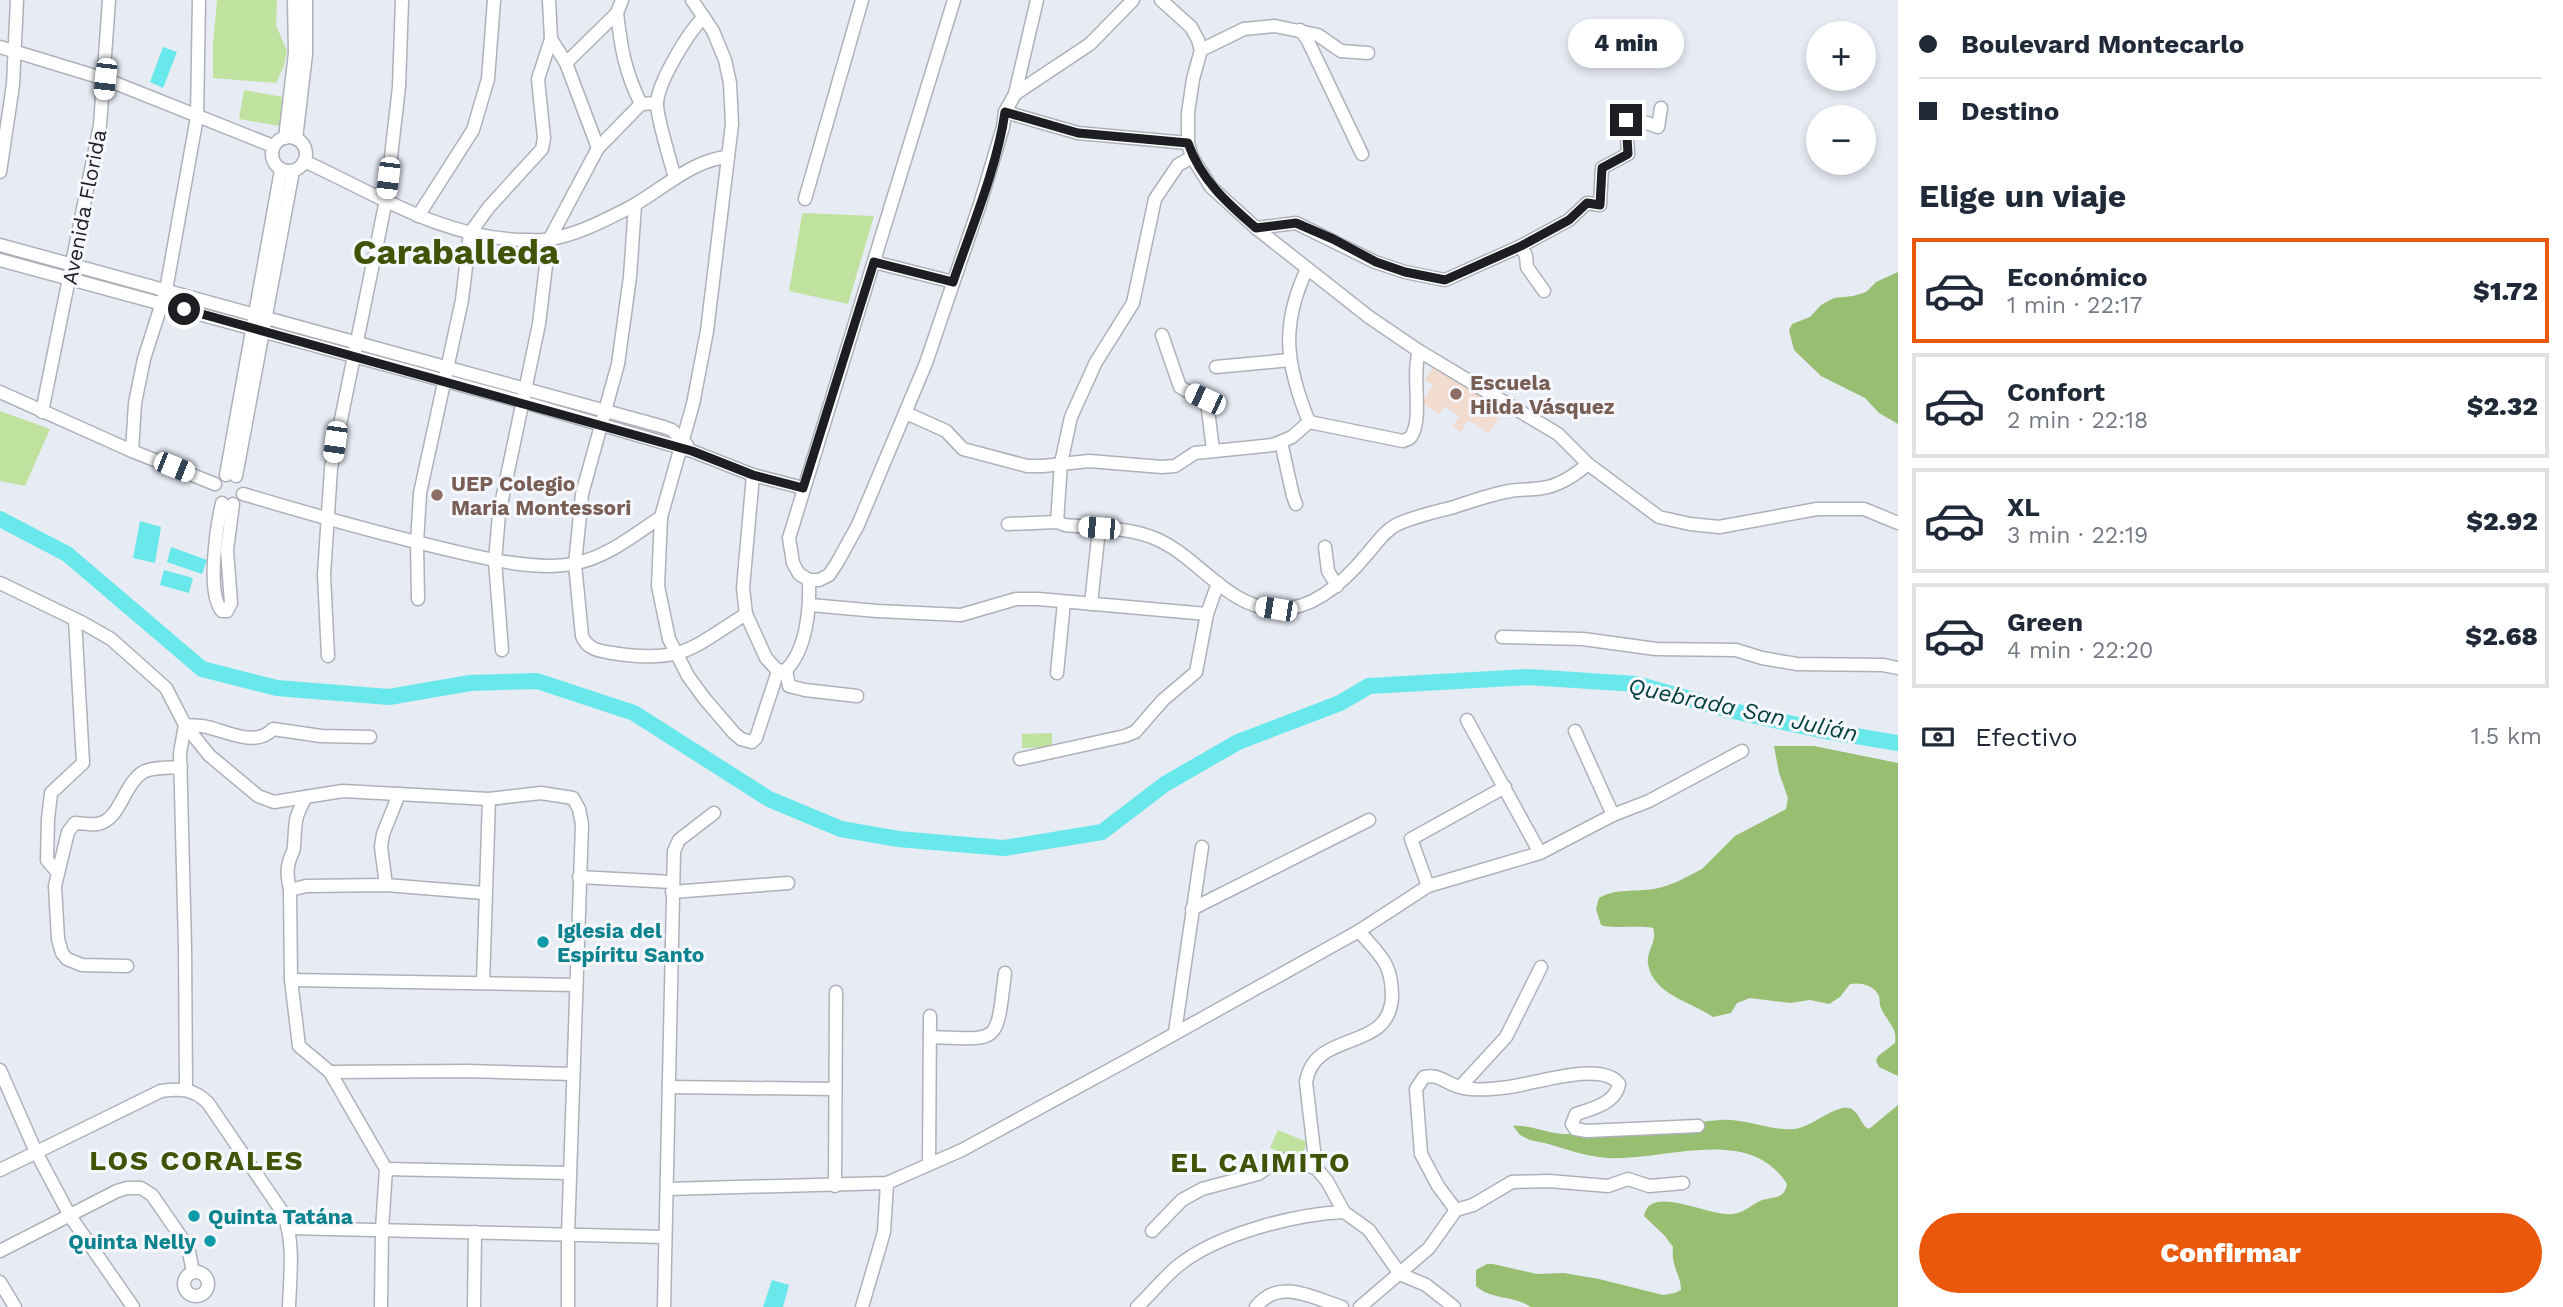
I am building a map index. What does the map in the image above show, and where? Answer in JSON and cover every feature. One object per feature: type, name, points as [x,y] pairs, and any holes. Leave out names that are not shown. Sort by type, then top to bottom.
[{"type":"street","points":[[0,173],[9,126],[17,0]]},
{"type":"street","name":"Avenida Florida","points":[[42,412],[100,125],[109,0]]},
{"type":"street","points":[[132,451],[135,403],[144,359],[164,297],[197,117],[200,0]]},
{"type":"street","points":[[291,138],[295,53],[294,0]]},
{"type":"street","points":[[291,138],[306,54],[306,0]]},
{"type":"street","points":[[328,656],[324,575],[326,519],[335,442],[386,200],[400,77],[402,0]]},
{"type":"street","points":[[418,216],[472,130],[488,79],[494,0]]},
{"type":"street","points":[[418,599],[417,543],[423,473],[461,300],[470,233],[489,207],[542,149],[544,138],[538,79],[551,40],[549,0]]},
{"type":"street","points":[[566,63],[617,13],[622,0]]},
{"type":"street","points":[[692,0],[726,60],[732,124],[706,331],[686,446],[661,517],[658,586],[666,629],[676,655],[704,698],[734,733],[747,742],[752,742],[759,732],[782,670],[798,654],[810,605],[809,580]]},
{"type":"street","points":[[805,199],[862,0]]},
{"type":"street","points":[[954,0],[789,538],[790,552],[799,574],[809,580],[819,580],[829,575],[838,563],[858,525],[906,413],[980,204],[1005,112],[1014,93],[1037,0]]},
{"type":"street","points":[[1014,93],[1090,44],[1133,0]]},
{"type":"street","points":[[1161,0],[1191,27],[1201,50],[1193,79],[1188,143],[1192,157],[1212,187],[1256,228],[1369,317],[1419,351],[1558,434],[1588,464],[1659,517],[1719,527],[1817,509],[1864,509],[1898,523]]},
{"type":"street","points":[[617,13],[623,59],[641,104]]},
{"type":"street","points":[[675,178],[657,103],[679,50],[696,24],[704,17]]},
{"type":"street","points":[[1201,50],[1244,29],[1275,26],[1318,35],[1341,51],[1368,53]]},
{"type":"street","points":[[1300,30],[1307,39],[1362,154]]},
{"type":"street","points":[[551,40],[566,63],[598,148]]},
{"type":"street","points":[[0,47],[105,79],[273,146],[291,138]]},
{"type":"street","points":[[502,650],[495,561],[503,489],[527,389],[543,303],[549,240],[598,148],[641,104],[657,103]]},
{"type":"street","points":[[1256,228],[1296,223],[1376,262],[1405,272],[1445,280],[1521,246],[1569,220],[1587,203],[1600,205],[1602,168],[1628,154],[1626,120],[1658,127],[1661,108]]},
{"type":"street","points":[[1005,112],[1078,133],[1188,143]]},
{"type":"street","points":[[291,138],[304,148],[304,161]]},
{"type":"street","points":[[273,146],[272,160],[287,170]]},
{"type":"street","points":[[304,161],[418,216],[470,233],[514,240],[549,240],[581,230],[635,205],[675,178],[718,158],[729,157]]},
{"type":"street","points":[[1057,522],[1061,463],[1071,417],[1096,362],[1133,303],[1155,199],[1178,165],[1192,157]]},
{"type":"street","points":[[287,170],[304,161]]},
{"type":"street","points":[[231,476],[287,170]]},
{"type":"street","points":[[635,205],[626,321],[607,411],[583,494],[575,564],[582,636],[585,644],[606,652],[658,658],[690,650],[747,614]]},
{"type":"street","points":[[0,245],[72,265],[164,297],[445,374],[523,402],[686,446],[753,475],[803,488]]},
{"type":"street","points":[[1521,246],[1527,267],[1544,291]]},
{"type":"street","points":[[0,260],[70,279],[164,297]]},
{"type":"street","points":[[874,262],[953,282]]},
{"type":"street","points":[[1307,269],[1296,292],[1289,321],[1290,360],[1298,395],[1309,422]]},
{"type":"street","points":[[1162,335],[1180,387],[1207,402],[1213,450]]},
{"type":"street","points":[[1309,422],[1389,440],[1402,442],[1410,438],[1417,424],[1415,373],[1419,351]]},
{"type":"street","points":[[1216,367],[1290,360]]},
{"type":"street","points":[[445,374],[527,389],[664,427],[686,446]]},
{"type":"street","points":[[0,393],[215,484],[231,476]]},
{"type":"street","points":[[906,413],[946,431],[963,449],[1027,466],[1103,461],[1175,466],[1195,453],[1253,448],[1282,442],[1309,422]]},
{"type":"street","points":[[1282,442],[1296,504]]},
{"type":"street","points":[[1008,524],[1057,522],[1138,533],[1155,538],[1218,583],[1258,607],[1294,608],[1337,586],[1395,525],[1512,490],[1545,488],[1574,477],[1588,464]]},
{"type":"street","points":[[753,475],[743,570],[747,614],[765,658],[782,670],[789,686],[857,696]]},
{"type":"street","points":[[215,484],[215,495],[228,503],[237,502],[243,494],[243,484],[231,476]]},
{"type":"street","points":[[243,494],[417,543],[495,561],[535,565],[575,564],[610,551],[661,517]]},
{"type":"street","points":[[228,503],[227,550],[231,603],[227,611],[222,611],[217,602],[214,551],[228,503]]},
{"type":"street","points":[[1091,604],[1099,528]]},
{"type":"street","points":[[1325,547],[1328,571],[1337,586]]},
{"type":"street","points":[[0,583],[111,639],[166,688],[184,726],[209,755],[258,796],[274,802],[343,791],[489,799],[541,793],[573,799],[579,809],[582,824],[568,1307]]},
{"type":"street","points":[[1020,759],[1135,732],[1163,700],[1196,672],[1207,614],[1218,583]]},
{"type":"street","points":[[810,605],[961,615],[1016,599],[1207,614]]},
{"type":"street","points":[[1057,673],[1064,602]]},
{"type":"street","points":[[58,873],[47,860],[51,793],[83,763],[75,619]]},
{"type":"street","points":[[1502,637],[1583,639],[1656,649],[1737,650],[1762,658],[1797,664],[1883,665],[1898,668]]},
{"type":"street","points":[[1467,720],[1540,853]]},
{"type":"street","points":[[184,726],[203,726],[231,735],[256,737],[268,734],[273,729],[321,736],[370,737]]},
{"type":"street","points":[[184,726],[181,766],[186,1090]]},
{"type":"street","points":[[1575,731],[1613,816]]},
{"type":"street","points":[[667,1189],[887,1183],[962,1150],[1359,931],[1428,886],[1540,853],[1742,751]]},
{"type":"street","points":[[127,966],[82,965],[67,959],[62,953],[58,939],[55,886],[58,873],[71,827],[75,823],[97,824],[107,821],[114,814],[123,794],[145,771],[181,766]]},
{"type":"street","points":[[1428,886],[1412,839],[1505,787]]},
{"type":"street","points":[[386,885],[381,847],[383,834],[399,794]]},
{"type":"street","points":[[306,797],[293,825],[294,849],[287,873],[290,890],[291,980],[299,1046],[330,1072],[386,1169],[381,1307]]},
{"type":"street","points":[[484,983],[484,893],[488,867],[489,799]]},
{"type":"street","points":[[664,1307],[674,851],[679,840],[715,813]]},
{"type":"street","points":[[1192,909],[1369,820]]},
{"type":"street","points":[[1175,1032],[1202,847]]},
{"type":"street","points":[[579,877],[672,887],[788,883]]},
{"type":"street","points":[[290,890],[306,886],[386,885],[484,893]]},
{"type":"street","points":[[1359,931],[1386,964],[1390,978],[1391,1005],[1379,1029],[1325,1053],[1315,1059],[1308,1069],[1306,1082],[1316,1168],[1327,1181],[1344,1212],[1368,1230],[1400,1274],[1426,1285],[1454,1307]]},
{"type":"street","points":[[1460,1087],[1506,1037],[1541,967]]},
{"type":"street","points":[[930,1037],[989,1037],[995,1031],[999,1020],[1004,973]]},
{"type":"street","points":[[291,980],[576,985]]},
{"type":"street","points":[[835,1186],[836,992]]},
{"type":"street","points":[[929,1164],[930,1016]]},
{"type":"street","points":[[0,1070],[3,1084],[70,1216],[134,1307]]},
{"type":"street","points":[[330,1072],[468,1071],[573,1074]]},
{"type":"street","points":[[1456,1210],[1433,1179],[1421,1154],[1416,1089],[1424,1077],[1432,1075],[1460,1087],[1509,1087],[1589,1073],[1599,1074],[1615,1079],[1619,1084],[1618,1090],[1613,1097],[1597,1107],[1576,1114],[1572,1124],[1574,1129],[1587,1131],[1698,1125]]},
{"type":"street","points":[[669,1087],[835,1089]]},
{"type":"street","points":[[0,1170],[161,1091],[186,1090],[198,1093],[283,1213],[289,1228],[289,1307]]},
{"type":"street","points":[[1152,1231],[1182,1199],[1202,1189],[1258,1174],[1280,1159],[1316,1168]]},
{"type":"street","points":[[386,1169],[570,1173]]},
{"type":"street","points":[[1360,1307],[1429,1248],[1456,1210],[1473,1205],[1512,1182],[1549,1181],[1608,1186],[1628,1179],[1649,1186],[1683,1183]]},
{"type":"street","points":[[862,1307],[881,1245],[887,1183]]},
{"type":"street","points":[[0,1251],[117,1191],[141,1188],[152,1195],[188,1247],[193,1272]]},
{"type":"street","points":[[1136,1307],[1179,1265],[1222,1239],[1305,1217],[1344,1212]]},
{"type":"street","points":[[289,1228],[665,1237]]},
{"type":"street","points":[[474,1307],[475,1232]]},
{"type":"street","points":[[0,1282],[15,1307]]},
{"type":"street","points":[[1256,1307],[1265,1297],[1290,1290],[1342,1307]]},
{"type":"shaded area","name":"Escuela Hilda Vásquez","points":[[1435,364],[1505,407],[1489,433],[1468,420],[1461,432],[1453,427],[1459,416],[1444,406],[1439,414],[1422,403],[1433,385],[1425,380]]},
{"type":"green space","points":[[217,0],[277,0],[276,25],[287,51],[276,83],[213,78]]},
{"type":"green space","points":[[244,90],[283,97],[280,126],[239,119]]},
{"type":"green space","points":[[804,213],[874,216],[848,304],[789,291]]},
{"type":"green space","points":[[1898,272],[1898,424],[1879,413],[1865,398],[1821,376],[1794,350],[1789,330],[1792,324],[1810,317],[1821,305],[1834,298],[1866,292],[1876,282]]},
{"type":"green space","points":[[0,411],[50,429],[25,486],[0,481]]},
{"type":"green space","points":[[1052,733],[1052,747],[1022,748],[1022,734]]},
{"type":"green space","points":[[1774,746],[1814,746],[1898,763],[1898,1076],[1879,1067],[1876,1061],[1878,1056],[1895,1043],[1895,1037],[1893,1028],[1880,1006],[1879,996],[1871,987],[1858,983],[1850,984],[1840,997],[1829,1004],[1810,1000],[1790,1003],[1750,998],[1737,1003],[1731,1013],[1713,1017],[1665,990],[1651,975],[1648,959],[1654,937],[1653,928],[1601,925],[1596,909],[1599,898],[1619,892],[1660,888],[1685,878],[1702,869],[1735,836],[1786,809],[1788,798],[1779,773]]},
{"type":"green space","points":[[1898,1105],[1898,1307],[1531,1307],[1488,1294],[1476,1286],[1476,1270],[1493,1264],[1537,1274],[1564,1273],[1599,1279],[1663,1295],[1675,1293],[1681,1290],[1673,1261],[1673,1247],[1644,1216],[1649,1207],[1657,1202],[1668,1202],[1733,1214],[1762,1200],[1781,1195],[1786,1189],[1787,1184],[1771,1166],[1751,1155],[1729,1150],[1705,1150],[1631,1158],[1598,1157],[1530,1140],[1520,1135],[1513,1126],[1526,1126],[1559,1134],[1585,1134],[1729,1120],[1794,1129],[1836,1110],[1848,1108],[1855,1111],[1869,1129]]},
{"type":"green space","points":[[1278,1130],[1307,1142],[1300,1161],[1270,1148]]},
{"type":"water","points":[[163,47],[177,52],[163,88],[150,82]]},
{"type":"water","points":[[140,521],[161,527],[155,563],[133,558]]},
{"type":"water","points":[[171,547],[207,560],[202,574],[167,562]]},
{"type":"water","points":[[164,570],[193,578],[189,593],[160,585]]},
{"type":"water","points":[[772,1280],[789,1285],[783,1307],[763,1307]]},
{"type":"waterway","name":"Quebrada San Julián","points":[[0,519],[67,554],[202,669],[277,688],[389,697],[470,683],[537,681],[634,713],[769,799],[841,829],[898,839],[1004,848],[1102,832],[1165,784],[1238,742],[1340,703],[1369,686],[1528,677],[1636,684],[1729,710],[1820,730],[1898,743]]},
{"type":"place","name":"Escuela Hilda Vásquez","points":[[1456,394]]},
{"type":"place","name":"UEP Colegio Maria Montessori","points":[[437,495]]},
{"type":"place","name":"Iglesia del Espíritu Santo","points":[[543,942]]},
{"type":"place","name":"Quinta Tatána","points":[[194,1216]]},
{"type":"place","name":"Quinta Nelly","points":[[210,1241]]},
{"type":"district","name":"Caraballeda","points":[[456,252]]},
{"type":"district","name":"LOS CORALES","points":[[197,1160]]},
{"type":"district","name":"EL CAIMITO","points":[[1261,1162]]},
{"type":"route","points":[[184,309],[523,402],[692,451],[753,475],[803,488],[874,262],[953,282],[980,204],[1005,112],[1078,133],[1188,143],[1192,157],[1212,187],[1256,228],[1296,223],[1376,262],[1405,272],[1445,280],[1521,246],[1569,220],[1587,203],[1600,205],[1602,168],[1628,154],[1626,120]]}]
